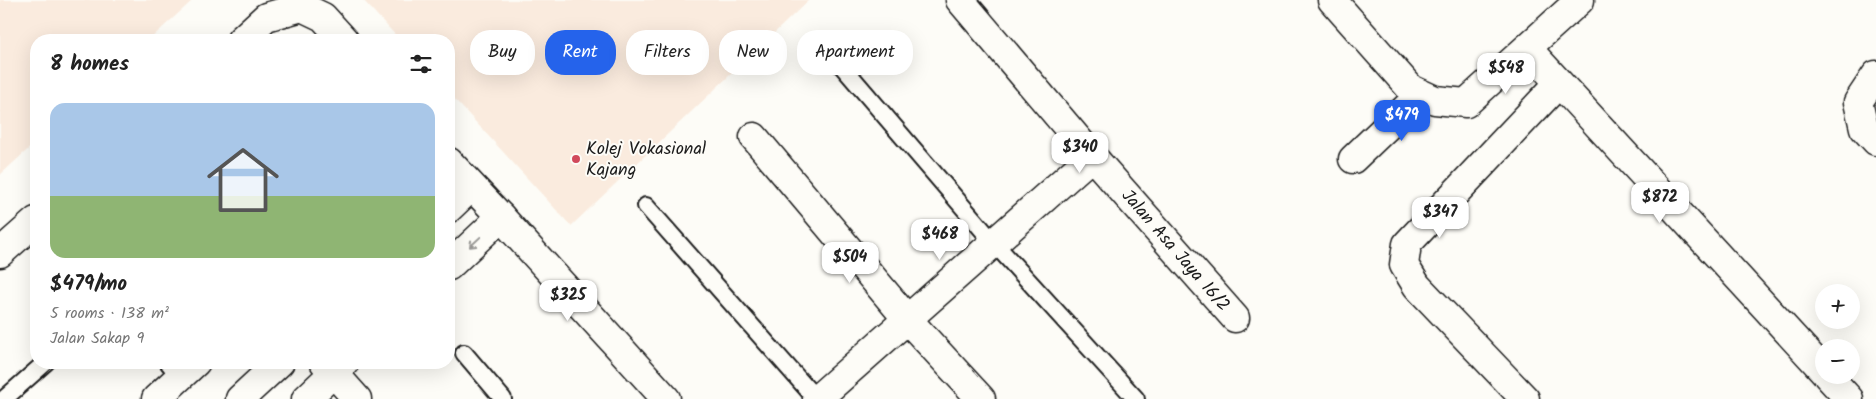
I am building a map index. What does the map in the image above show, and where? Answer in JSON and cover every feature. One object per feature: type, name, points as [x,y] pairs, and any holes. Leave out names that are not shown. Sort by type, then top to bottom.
[{"type":"street","name":"Jalan Asa Jaya 16/2","points":[[960,0],[1092,156],[1234,318]]},
{"type":"street","points":[[1332,0],[1416,91],[1436,100],[1466,103],[1580,0]]},
{"type":"street","points":[[248,34],[266,18],[302,7],[323,16],[339,34]]},
{"type":"street","points":[[1527,48],[1815,361]]},
{"type":"street","points":[[1870,134],[1858,102],[1876,75]]},
{"type":"street","points":[[1525,399],[1418,286],[1404,265],[1407,244],[1559,83]]},
{"type":"street","points":[[1354,159],[1416,91]]},
{"type":"street","points":[[754,137],[908,320],[981,399]]},
{"type":"street","points":[[817,399],[1092,156]]},
{"type":"street","points":[[455,169],[666,399]]},
{"type":"street","points":[[455,202],[471,187]]},
{"type":"street","points":[[455,260],[501,217]]},
{"type":"street","points":[[0,254],[30,226]]},
{"type":"street","points":[[156,399],[179,369]]},
{"type":"street","points":[[240,399],[272,369]]},
{"type":"street","points":[[306,399],[331,369]]},
{"type":"street","points":[[336,369],[357,399]]},
{"type":"street","points":[[1835,384],[1849,399]]},
{"type":"lane","points":[[850,75],[993,242],[1136,399]]},
{"type":"lane","points":[[646,206],[817,399]]},
{"type":"lane","points":[[464,353],[503,399]]},
{"type":"lane","points":[[4,399],[38,369]]},
{"type":"shaded area","points":[[0,0],[193,0],[156,34],[30,34],[30,148],[0,175]]},
{"type":"shaded area","name":"Kolej Vokasional Kajang","points":[[363,0],[809,0],[777,30],[719,30],[719,75],[730,75],[571,226],[455,100],[455,34],[394,34]]},
{"type":"place","name":"Kolej Vokasional Kajang","points":[[576,159]]}]
